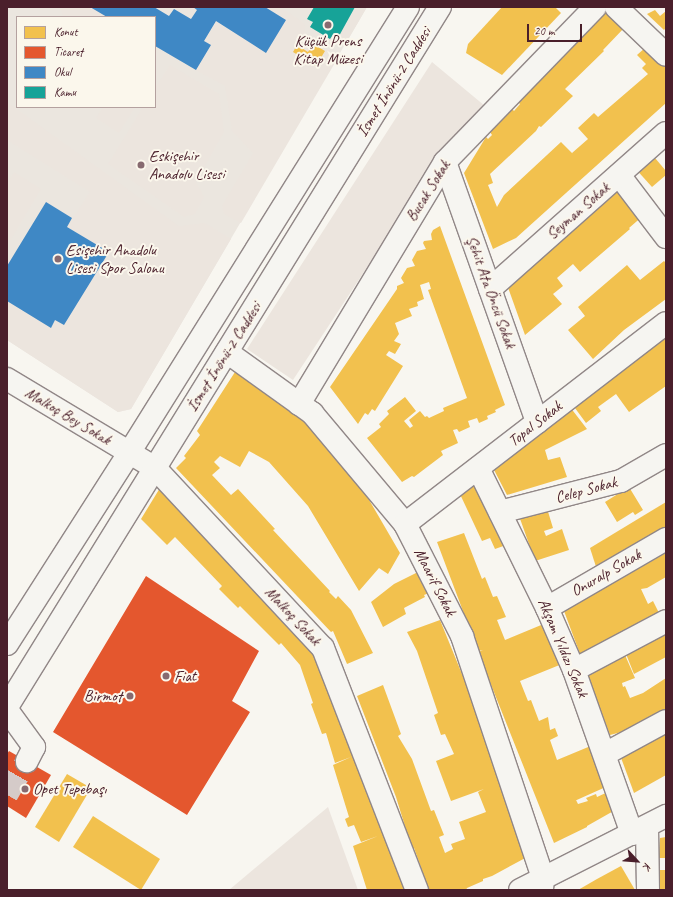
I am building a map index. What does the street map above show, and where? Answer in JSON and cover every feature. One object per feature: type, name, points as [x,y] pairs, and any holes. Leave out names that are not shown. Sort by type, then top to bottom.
[{"type":"street","name":"İsmet İnönü-2 Caddesi","points":[[7,644],[129,453],[408,7]]},
{"type":"street","name":"İsmet İnönü-2 Caddesi","points":[[7,709],[440,7]]},
{"type":"street","name":"Bucak Sokak","points":[[299,404],[444,162],[595,7]]},
{"type":"street","points":[[616,7],[666,55]]},
{"type":"street","name":"Seyman Sokak","points":[[490,289],[666,133]]},
{"type":"street","name":"Şehit Ata Öncü Sokak","points":[[444,162],[537,422]]},
{"type":"street","points":[[619,175],[666,237]]},
{"type":"street","name":"Topal Sokak","points":[[405,524],[666,323]]},
{"type":"street","name":"Maarif Sokak","points":[[227,352],[312,413],[405,524],[462,636],[543,884]]},
{"type":"street","name":"Malkoç Bey Sokak","points":[[7,379],[129,453]]},
{"type":"street","name":"Malkoç Sokak","points":[[129,453],[155,468],[323,648],[417,890]]},
{"type":"street","name":"Celep Sokak","points":[[500,512],[621,481],[666,455]]},
{"type":"street","name":"Akşam Yıldızı Sokak","points":[[478,468],[547,608],[574,670],[605,754],[639,831],[648,890]]},
{"type":"street","name":"Onuralp Sokak","points":[[547,608],[666,539]]},
{"type":"street","points":[[574,670],[666,621]]},
{"type":"street","points":[[7,709],[34,747],[27,761]]},
{"type":"street","points":[[605,754],[666,721]]},
{"type":"street","points":[[520,890],[543,884],[666,816]]},
{"type":"shaded area","name":"Eskişehir Anadolu Lisesi","points":[[7,7],[367,7],[131,409],[118,412],[7,340]]},
{"type":"shaded area","points":[[60,7],[90,7],[105,16],[63,16]]},
{"type":"shaded area","points":[[265,7],[281,7],[305,24],[304,40],[313,44],[308,52],[297,45],[293,52],[315,66],[325,51],[339,56],[241,223],[224,214],[222,206],[253,153],[232,131],[225,86],[196,70],[211,45],[204,41],[216,21],[266,53],[286,20]]},
{"type":"shaded area","points":[[355,7],[367,7],[345,45],[337,39],[334,33],[340,35]]},
{"type":"shaded area","points":[[432,62],[485,106],[410,202],[293,380],[247,349]]},
{"type":"shaded area","points":[[170,65],[219,94],[224,132],[196,182],[204,197],[195,214],[184,217],[108,164],[142,108],[156,108],[156,86]]},
{"type":"shaded area","points":[[7,102],[179,226],[205,223],[231,239],[131,409],[118,412],[7,340],[7,301],[50,327],[55,320],[64,325],[108,252],[67,227],[90,192],[7,140]]},
{"type":"shaded area","points":[[102,108],[134,108],[119,133],[96,118]]},
{"type":"shaded area","points":[[14,172],[41,189],[7,246],[7,183]]},
{"type":"shaded area","points":[[328,807],[358,890],[229,890]]},
{"type":"building: Konut","points":[[502,7],[555,7],[561,13],[502,75],[466,53],[468,44]]},
{"type":"building: Konut","points":[[606,9],[625,27],[603,50],[604,51],[565,89],[573,96],[541,127],[539,126],[536,131],[490,174],[493,183],[488,185],[497,207],[504,195],[561,142],[572,153],[588,139],[578,128],[594,113],[598,117],[648,74],[642,68],[646,64],[637,55],[646,47],[666,66],[666,103],[516,238],[493,249],[464,173],[486,137],[488,139],[492,135],[490,132],[512,109],[514,111],[520,104],[518,102]]},
{"type":"building: Konut","points":[[655,10],[660,16],[666,11],[666,28],[664,30],[647,14]]},
{"type":"building: Konut","points":[[313,44],[325,51],[316,66],[293,52],[297,45],[308,52]]},
{"type":"building: Konut","points":[[650,152],[666,171],[666,175],[652,187],[634,167]]},
{"type":"building: Konut","points":[[617,182],[644,215],[580,272],[573,264],[557,278],[563,286],[553,294],[562,304],[525,335],[506,282]]},
{"type":"building: Konut","points":[[440,226],[505,405],[495,410],[496,412],[487,416],[488,419],[479,423],[477,418],[468,421],[470,427],[459,432],[457,429],[453,430],[458,443],[441,451],[443,455],[414,477],[412,476],[402,482],[367,438],[381,427],[379,424],[389,414],[387,411],[405,397],[416,411],[404,421],[410,428],[413,426],[409,420],[420,411],[425,417],[427,416],[429,418],[444,411],[443,408],[467,398],[428,290],[431,289],[429,282],[420,285],[424,299],[417,302],[418,306],[409,309],[412,316],[395,323],[399,334],[394,341],[401,344],[395,354],[389,351],[386,355],[403,366],[375,411],[372,409],[368,415],[365,413],[358,424],[330,387],[397,289],[397,286],[404,283],[401,278],[407,268],[415,266],[412,260],[417,251],[426,249],[423,243],[424,241],[432,240],[431,234],[433,230]]},
{"type":"building: Konut","points":[[664,261],[666,263],[666,299],[624,330],[593,359],[568,330],[585,316],[578,307],[627,265],[640,280]]},
{"type":"building: Konut","points":[[666,334],[666,386],[629,412],[616,394],[598,407],[601,411],[586,423],[572,404]]},
{"type":"building: Konut","points":[[235,372],[286,401],[336,453],[368,498],[400,553],[388,574],[379,568],[359,591],[308,506],[269,462],[249,451],[240,467],[220,456],[214,462],[220,468],[212,475],[231,495],[238,489],[275,529],[273,530],[330,591],[329,592],[336,599],[338,596],[351,610],[373,653],[347,664],[333,631],[331,632],[176,468],[186,458],[184,456],[200,435],[197,431]]},
{"type":"building: Konut","points":[[570,407],[587,429],[545,450],[548,460],[560,457],[567,477],[507,495],[492,466]]},
{"type":"building: Konut","points":[[476,478],[509,544],[495,549],[490,538],[482,541],[459,492]]},
{"type":"building: Konut","points":[[163,483],[318,650],[406,890],[367,890],[353,846],[378,836],[361,842],[354,825],[348,827],[345,819],[349,817],[333,765],[351,757],[335,763],[326,733],[322,734],[311,704],[313,703],[300,665],[281,643],[279,645],[240,606],[238,608],[219,589],[222,586],[175,537],[167,545],[141,519]]},
{"type":"building: Konut","points":[[629,487],[643,510],[635,515],[633,512],[617,522],[605,502]]},
{"type":"building: Konut","points":[[666,502],[666,530],[598,573],[590,548]]},
{"type":"building: Konut","points":[[546,505],[553,528],[544,531],[546,536],[562,529],[569,550],[535,561],[518,513]]},
{"type":"building: Konut","points":[[464,533],[482,579],[485,577],[493,597],[497,596],[506,617],[497,620],[505,640],[546,623],[562,664],[520,681],[528,701],[531,700],[539,721],[548,717],[550,730],[555,728],[558,736],[550,740],[557,760],[593,745],[608,786],[576,800],[578,804],[588,801],[586,798],[596,794],[597,797],[610,791],[617,809],[587,827],[554,843],[478,652],[483,650],[478,651],[437,542]]},
{"type":"building: Konut","points":[[666,553],[666,577],[647,588],[641,589],[648,604],[653,601],[661,617],[596,651],[580,654],[564,611]]},
{"type":"building: Konut","points":[[420,571],[429,593],[424,595],[425,597],[404,608],[406,614],[383,627],[371,602],[394,584]]},
{"type":"building: Konut","points":[[440,620],[473,701],[529,856],[492,876],[483,879],[483,881],[467,888],[466,890],[429,890],[414,848],[412,849],[396,797],[357,696],[383,685],[401,734],[398,736],[412,759],[431,811],[434,810],[444,835],[439,837],[445,853],[453,849],[451,844],[465,839],[459,822],[486,812],[478,792],[484,789],[451,801],[436,761],[454,754],[445,734],[441,735],[434,715],[438,713],[417,651],[407,632]]},
{"type":"building: Konut","points":[[666,633],[666,657],[634,674],[626,654]]},
{"type":"building: Konut","points":[[625,655],[635,678],[622,683],[623,687],[625,686],[630,698],[643,693],[666,678],[666,710],[629,730],[610,735],[588,676]]},
{"type":"building: Konut","points":[[666,728],[666,775],[634,793],[620,755]]},
{"type":"building: Konut","points":[[67,774],[91,788],[59,842],[35,827]]},
{"type":"building: Konut","points":[[93,816],[160,859],[141,890],[73,847]]},
{"type":"building: Konut","points":[[666,837],[666,858],[659,858],[660,838]]},
{"type":"building: Konut","points":[[621,866],[635,890],[578,890],[597,879]]},
{"type":"building: Konut","points":[[659,870],[666,870],[666,890],[658,890]]},
{"type":"building: Ticaret","name":"Fiat","points":[[146,576],[259,651],[232,701],[250,712],[187,815],[53,732]]},
{"type":"building: Ticaret","points":[[9,751],[51,775],[26,818],[7,806],[7,754]]},
{"type":"building: Okul","points":[[90,7],[154,7],[169,16],[174,9],[191,19],[197,10],[193,7],[265,7],[286,20],[266,53],[216,21],[204,41],[211,45],[196,70],[156,47],[156,16],[105,16]]},
{"type":"building: Okul","name":"Esişehir Anadolu Lisesi Spor Salonu","points":[[46,202],[72,218],[67,227],[109,252],[64,325],[55,320],[51,328],[7,301],[7,266]]},
{"type":"building: Kamu","name":"Küçük Prens Kitap Müzesi","points":[[314,7],[355,7],[339,36],[334,33],[330,39],[310,27],[313,22],[307,19]]},
{"type":"tunnel","points":[[7,795],[27,761]]},
{"type":"place","name":"Küçük Prens Kitap Müzesi","points":[[328,25]]},
{"type":"place","name":"Eskişehir Anadolu Lisesi","points":[[141,165]]},
{"type":"place","name":"Esişehir Anadolu Lisesi Spor Salonu","points":[[58,259]]},
{"type":"place","name":"Fiat","points":[[166,676]]},
{"type":"place","name":"Birmot","points":[[130,696]]},
{"type":"place","name":"Opet Tepebaşı","points":[[25,789]]}]
